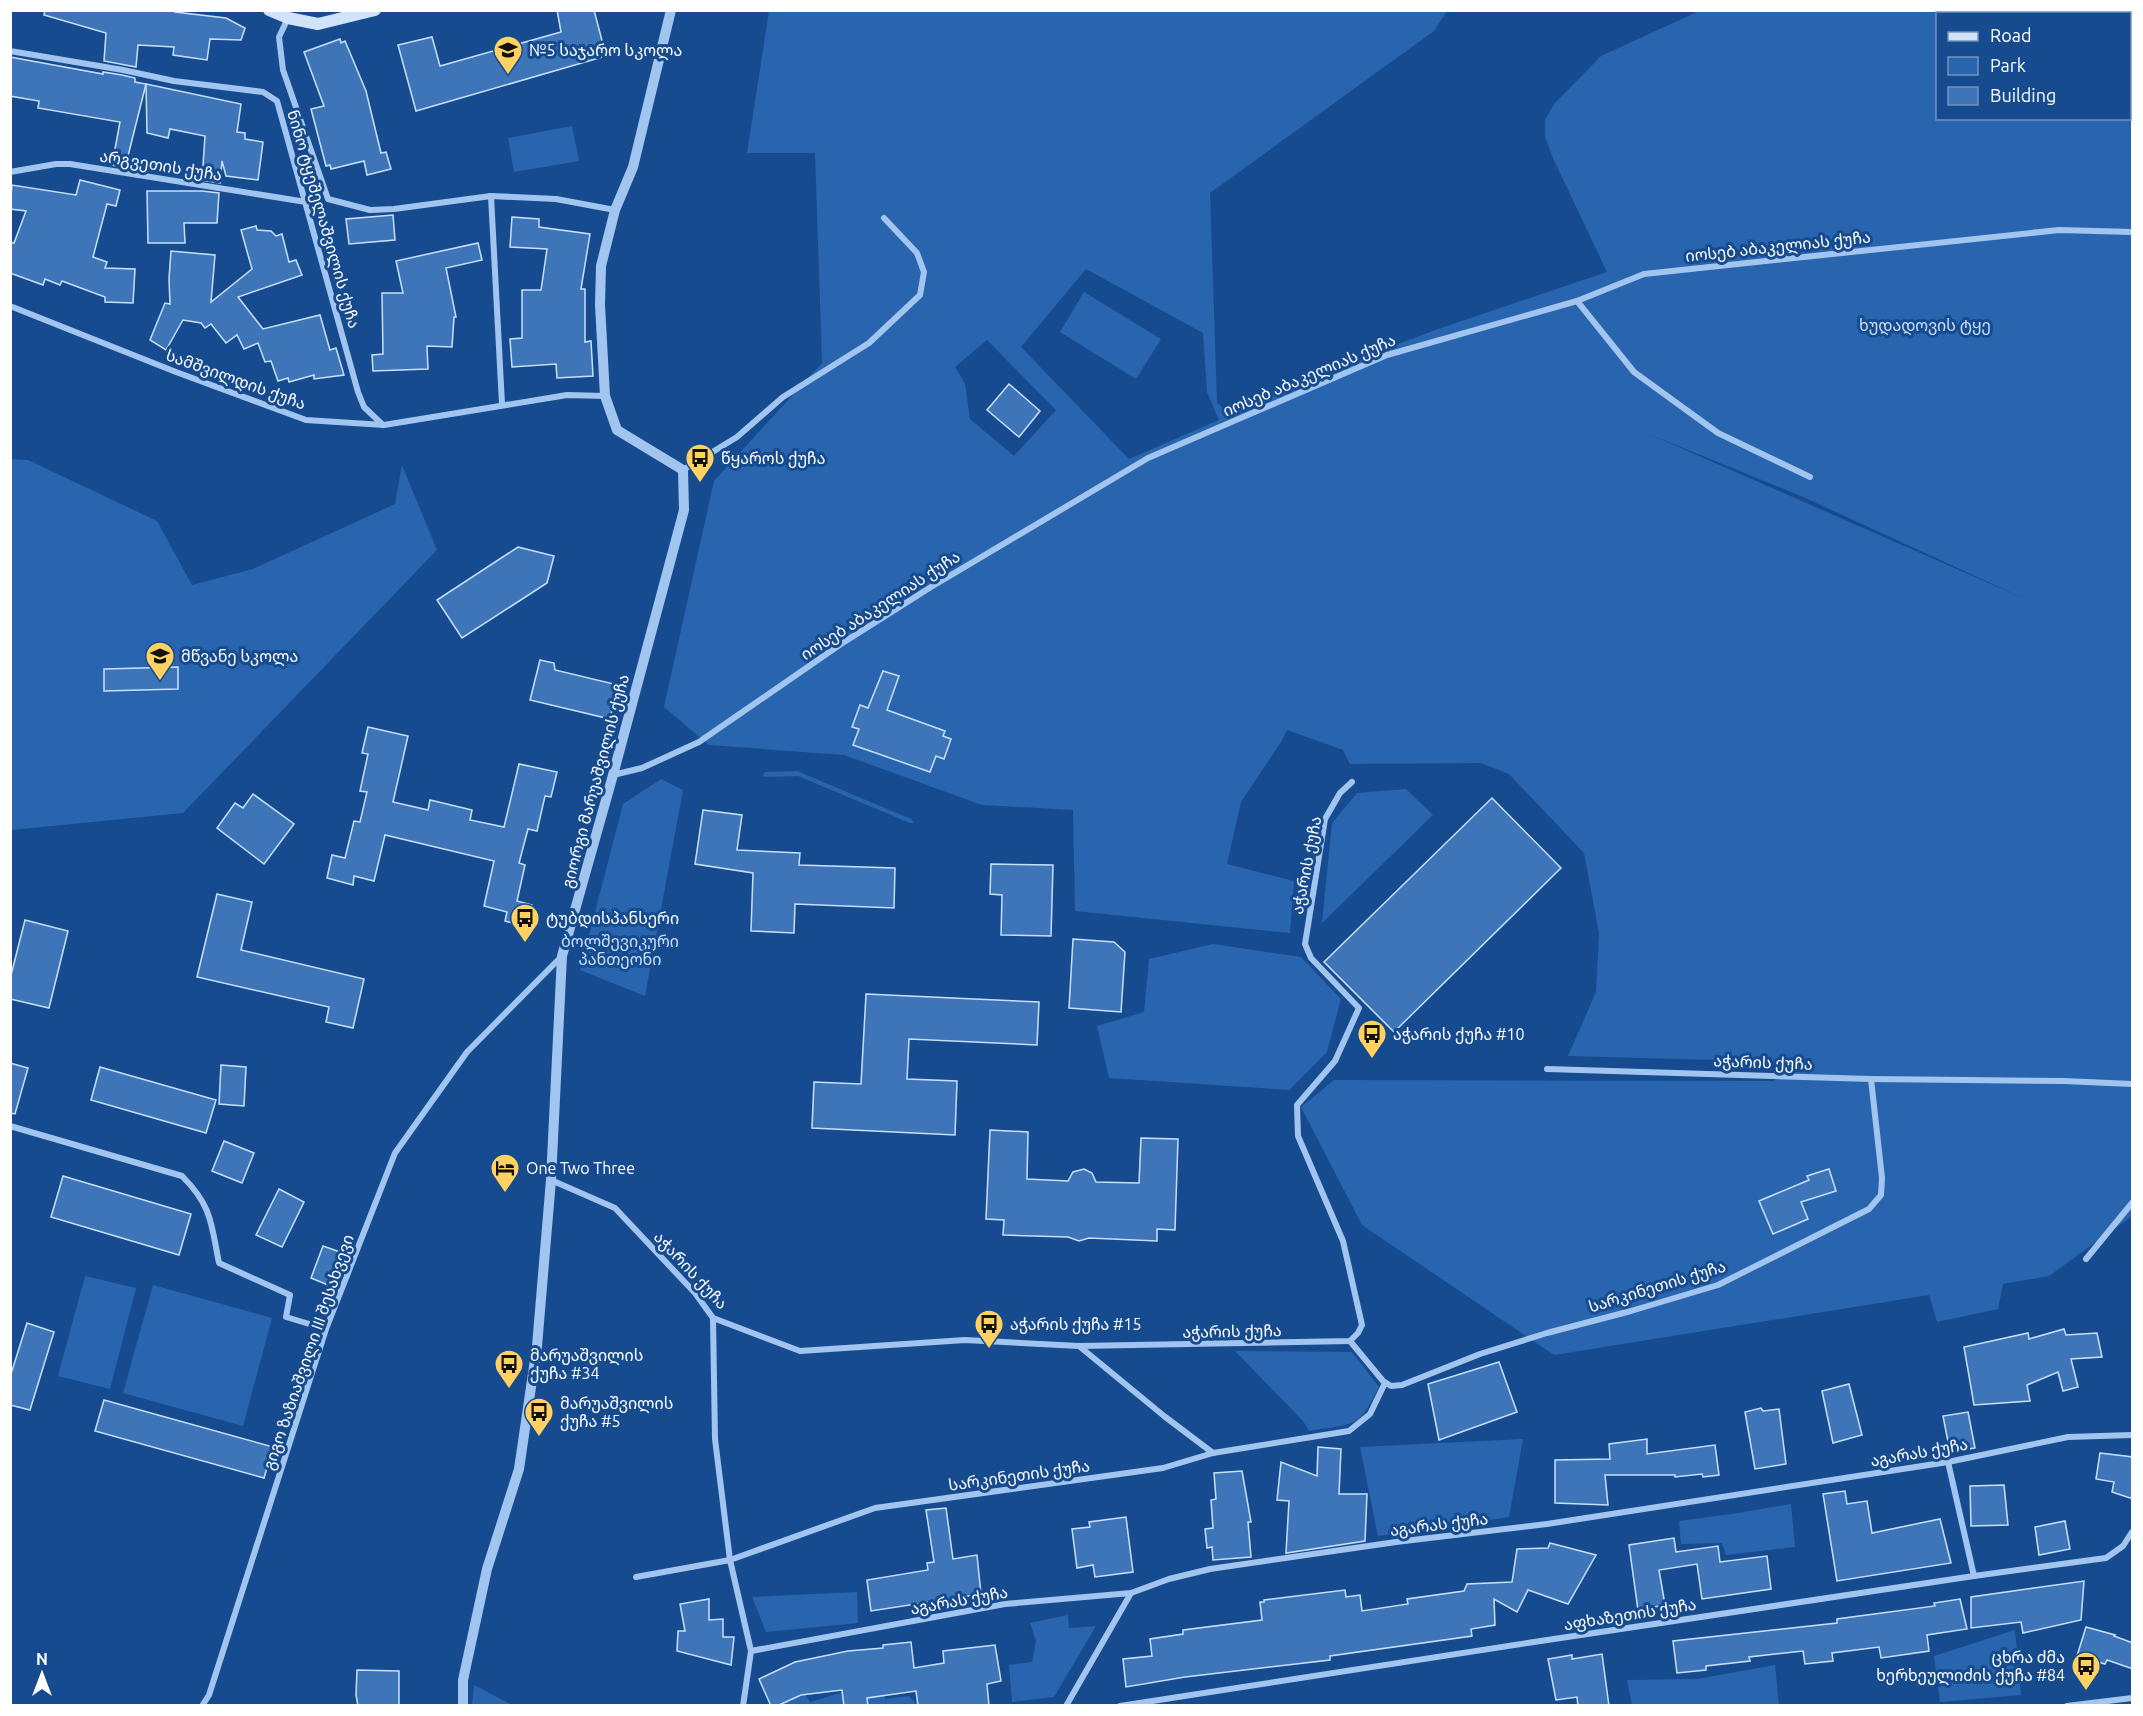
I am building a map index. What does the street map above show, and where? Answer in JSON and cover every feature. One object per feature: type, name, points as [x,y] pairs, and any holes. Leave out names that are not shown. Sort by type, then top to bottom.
[{"type":"main road","points":[[269,10],[288,18],[318,24],[375,10]]},
{"type":"street","points":[[671,10],[633,167],[615,210],[601,266],[600,305],[605,396],[617,430],[683,470],[737,437],[783,397],[868,343],[920,295],[924,272],[917,253],[884,218]]},
{"type":"street","points":[[288,18],[279,37],[283,70],[328,199],[370,210],[491,196],[556,199],[615,210]]},
{"type":"street","name":"ნინო ტყეშელაშვილის ქუჩა","points":[[10,51],[174,81],[263,92],[277,101],[358,392],[364,407],[384,425]]},
{"type":"street","name":"არგვეთის ქუჩა","points":[[10,172],[56,164],[70,164],[306,202]]},
{"type":"street","points":[[491,196],[502,405]]},
{"type":"street","name":"იოსებ აბაკელიას ქუჩა","points":[[614,776],[642,768],[699,742],[841,644],[931,587],[1148,458],[1387,355],[1577,301],[1644,274],[2059,230],[2133,232]]},
{"type":"street","points":[[1577,301],[1634,372],[1719,433],[1810,477]]},
{"type":"street","name":"სამშვილდის ქუჩა","points":[[10,306],[176,372],[306,420],[384,425],[567,395],[605,396]]},
{"type":"street","name":"გიორგი მარუაშვილის ქუჩა","points":[[463,1706],[463,1680],[487,1569],[519,1469],[537,1346],[551,1180],[562,956],[614,776],[684,510],[683,470]]},
{"type":"street","name":"აჭარის ქუჩა","points":[[551,1180],[615,1208],[695,1293],[713,1318],[800,1351],[965,1340],[1079,1346],[1350,1341],[1362,1325],[1343,1241],[1298,1136],[1297,1105],[1335,1061],[1359,1008],[1311,958],[1305,944],[1325,819],[1340,793],[1352,782]]},
{"type":"street","name":"გიგო ზაზიაშვილი III შესახვევი","points":[[202,1706],[209,1695],[326,1329],[395,1153],[467,1052],[562,956]]},
{"type":"street","name":"აჭარის ქუჩა","points":[[1547,1069],[2133,1084]]},
{"type":"street","name":"სარკინეთის ქუჩა","points":[[636,1577],[730,1560],[875,1508],[1163,1468],[1213,1454],[1349,1431],[1370,1414],[1385,1383],[1391,1386],[1402,1385],[1480,1354],[1547,1332],[1631,1311],[1719,1285],[1869,1209],[1881,1195],[1882,1178],[1871,1078]]},
{"type":"street","points":[[10,1126],[182,1176],[197,1191],[208,1209],[219,1263],[290,1295],[286,1317],[326,1329]]},
{"type":"street","points":[[2086,1259],[2133,1203]]},
{"type":"street","points":[[713,1318],[715,1439],[730,1560],[751,1651],[743,1706]]},
{"type":"street","points":[[1350,1341],[1385,1383]]},
{"type":"street","points":[[1079,1346],[1213,1454]]},
{"type":"street","name":"აგარას ქუჩა","points":[[751,1651],[1005,1605],[1131,1593],[1168,1579],[1210,1569],[1396,1542],[1547,1524],[1948,1462],[2068,1437],[2133,1435]]},
{"type":"street","points":[[1948,1462],[1974,1576]]},
{"type":"street","name":"აფხაზეთის ქუჩა","points":[[1120,1706],[1253,1684],[2106,1558],[2123,1546],[2133,1532]]},
{"type":"street","points":[[1066,1706],[1131,1593]]},
{"type":"street","points":[[2067,1706],[2133,1698]]},
{"type":"green space","name":"ხუდადოვის ტყე","points":[[769,11],[1447,11],[1434,31],[1210,193],[1217,403],[1225,409],[1438,329],[1607,272],[1552,156],[1545,136],[1545,120],[1554,104],[1601,56],[1699,11],[2132,11],[2132,1216],[2049,1276],[2003,1284],[1998,1309],[1937,1322],[1929,1295],[1554,1355],[1362,1225],[1301,1107],[1334,1080],[1774,1081],[1791,1062],[1568,1056],[1596,992],[1599,933],[1584,853],[1509,774],[1481,763],[1350,764],[1343,750],[1287,730],[1241,802],[1227,864],[1294,881],[1290,933],[1075,911],[1073,810],[982,805],[844,755],[709,745],[664,707],[714,481],[822,363],[815,153],[747,153]],"holes":[[[1086,269],[1203,333],[1207,392],[1219,420],[1129,459],[1021,347]],[[987,340],[1056,410],[1014,456],[970,419],[965,384],[955,367]],[[1649,434],[1801,496],[2025,599]]]},
{"type":"green space","points":[[572,126],[579,161],[514,172],[508,138]]},
{"type":"green space","points":[[1084,292],[1161,339],[1136,379],[1060,332]]},
{"type":"green space","points":[[11,459],[28,460],[157,521],[192,585],[253,569],[395,504],[402,465],[437,550],[183,813],[11,830]]},
{"type":"green space","points":[[797,771],[911,819],[914,823],[798,776],[765,777],[763,775],[765,772]]},
{"type":"green space","name":"ბოლშევიკური პანთეონი","points":[[661,779],[683,790],[645,996],[580,970],[623,804]]},
{"type":"green space","points":[[1406,789],[1433,815],[1322,923],[1332,823],[1357,793]]},
{"type":"green space","points":[[1213,944],[1301,957],[1341,999],[1327,1052],[1289,1090],[1109,1078],[1097,1026],[1144,1012],[1149,959]]},
{"type":"green space","points":[[85,1276],[136,1288],[110,1389],[58,1376]]},
{"type":"green space","points":[[153,1285],[272,1318],[243,1426],[123,1393]]},
{"type":"green space","points":[[1235,1351],[1352,1352],[1379,1387],[1366,1411],[1353,1422],[1309,1431],[1303,1421]]},
{"type":"green space","points":[[1523,1439],[1509,1517],[1378,1536],[1360,1447]]},
{"type":"green space","points":[[1791,1504],[1795,1547],[1726,1555],[1722,1543],[1681,1544],[1679,1521]]},
{"type":"green space","points":[[857,1592],[858,1623],[766,1632],[752,1597]]},
{"type":"green space","points":[[1068,1615],[1069,1628],[1096,1626],[1054,1697],[1012,1702],[1009,1665],[1032,1662],[1036,1641],[1030,1623]]},
{"type":"green space","points":[[2015,1630],[2021,1695],[1940,1702],[1934,1656]]},
{"type":"green space","points":[[1775,1665],[1779,1705],[1632,1705],[1627,1680],[1697,1679]]},
{"type":"green space","points":[[883,1680],[885,1699],[909,1696],[917,1705],[868,1705],[867,1698],[844,1701],[843,1705],[770,1706],[804,1692],[810,1702]]},
{"type":"green space","points":[[474,1685],[512,1705],[472,1705]]},
{"type":"building","points":[[45,10],[175,10],[175,12],[226,18],[245,28],[241,40],[210,39],[207,60],[173,55],[174,47],[138,45],[136,67],[104,61],[106,33],[44,15]]},
{"type":"building","points":[[557,10],[594,10],[606,56],[416,111],[398,45],[432,37],[440,66],[561,32]]},
{"type":"building","points":[[340,39],[341,43],[345,41],[366,91],[381,153],[386,152],[391,169],[367,175],[364,161],[331,169],[330,165],[326,166],[311,109],[324,106],[304,52]]},
{"type":"building","points":[[10,57],[103,74],[103,72],[122,75],[135,78],[135,82],[146,84],[125,168],[112,165],[120,122],[38,108],[39,101],[10,96]]},
{"type":"building","points":[[146,84],[241,104],[237,132],[245,133],[245,139],[263,142],[258,180],[226,176],[222,161],[220,183],[202,180],[205,136],[170,129],[168,138],[147,133]]},
{"type":"building","points":[[80,180],[120,190],[116,206],[107,204],[93,257],[107,262],[105,268],[135,269],[133,303],[105,302],[105,297],[62,281],[60,285],[45,279],[43,285],[10,273],[10,242],[14,243],[26,211],[10,209],[12,185],[76,195]]},
{"type":"building","points":[[147,191],[219,193],[217,223],[184,223],[185,243],[148,243]]},
{"type":"building","points":[[393,215],[395,240],[349,244],[346,219]]},
{"type":"building","points":[[512,217],[539,219],[539,227],[590,234],[581,289],[585,289],[585,342],[591,341],[593,376],[557,378],[556,364],[512,367],[510,339],[522,338],[522,290],[541,290],[547,249],[510,247]]},
{"type":"building","points":[[256,226],[257,230],[271,231],[276,236],[282,234],[289,262],[296,260],[302,275],[238,297],[263,329],[320,315],[330,350],[336,348],[344,375],[314,379],[314,375],[289,382],[288,378],[278,381],[271,361],[265,362],[258,343],[244,349],[237,335],[226,343],[211,324],[205,328],[201,323],[183,320],[166,350],[150,340],[165,303],[170,304],[171,251],[215,255],[211,302],[252,269],[241,230]]},
{"type":"building","points":[[478,243],[482,260],[446,268],[456,317],[454,317],[452,347],[427,346],[428,369],[373,371],[372,355],[383,354],[382,293],[403,293],[396,261]]},
{"type":"building","points":[[1009,384],[1040,411],[1019,437],[987,410]]},
{"type":"building","points":[[518,547],[554,556],[547,583],[462,638],[437,600]]},
{"type":"building","points":[[540,660],[554,663],[555,670],[618,685],[610,719],[530,700]]},
{"type":"building","points":[[178,667],[178,689],[104,691],[104,669]]},
{"type":"building","points":[[883,671],[899,676],[887,710],[945,731],[943,736],[951,739],[944,759],[936,756],[930,772],[853,745],[859,729],[852,727],[860,705],[868,708]]},
{"type":"building","points":[[368,727],[408,736],[393,802],[428,810],[430,800],[472,810],[470,820],[504,827],[519,764],[557,772],[551,797],[545,796],[537,831],[528,829],[519,863],[525,865],[517,901],[532,905],[527,927],[505,921],[507,912],[484,906],[494,861],[385,835],[374,881],[354,876],[353,885],[327,878],[332,855],[345,858],[354,821],[360,822],[367,792],[360,791],[368,754],[362,753]]},
{"type":"building","points":[[253,794],[294,824],[264,864],[217,828],[235,803],[243,808]]},
{"type":"building","points":[[1492,798],[1561,868],[1394,1032],[1324,962]]},
{"type":"building","points":[[703,810],[742,815],[737,850],[800,853],[799,865],[895,868],[894,908],[795,904],[794,933],[751,931],[753,873],[695,864]]},
{"type":"building","points":[[991,864],[1053,865],[1051,936],[1001,935],[1002,895],[990,894]]},
{"type":"building","points":[[217,894],[252,902],[241,950],[364,979],[353,1028],[326,1022],[329,1007],[197,977]]},
{"type":"building","points":[[25,920],[68,931],[49,1008],[10,999],[10,979]]},
{"type":"building","points":[[1073,939],[1114,942],[1125,952],[1121,1012],[1069,1008]]},
{"type":"building","points":[[866,994],[1039,1002],[1037,1045],[909,1039],[907,1079],[957,1081],[955,1135],[812,1128],[814,1082],[861,1084]]},
{"type":"building","points":[[10,1063],[28,1068],[15,1114],[10,1113]]},
{"type":"building","points":[[221,1065],[246,1067],[244,1106],[219,1104]]},
{"type":"building","points":[[100,1067],[216,1100],[206,1133],[91,1100]]},
{"type":"building","points":[[990,1130],[1028,1132],[1027,1179],[1068,1181],[1073,1172],[1084,1169],[1092,1173],[1096,1182],[1139,1183],[1141,1138],[1178,1139],[1175,1230],[1157,1229],[1157,1241],[1089,1238],[1079,1241],[1068,1237],[1003,1235],[1004,1220],[986,1219]]},
{"type":"building","points":[[224,1141],[254,1153],[242,1183],[212,1171]]},
{"type":"building","points":[[1829,1169],[1836,1191],[1801,1202],[1808,1219],[1773,1234],[1759,1201],[1809,1180],[1807,1176]]},
{"type":"building","points":[[63,1176],[191,1214],[179,1255],[51,1217]]},
{"type":"building","points":[[279,1189],[304,1202],[282,1247],[256,1235]]},
{"type":"building","points":[[323,1246],[340,1252],[328,1285],[311,1278]]},
{"type":"building","points":[[27,1323],[54,1332],[30,1410],[10,1405],[10,1377]]},
{"type":"building","points":[[2064,1329],[2066,1335],[2097,1333],[2102,1357],[2071,1359],[2078,1387],[2063,1391],[2058,1372],[2027,1385],[2030,1401],[1974,1405],[1964,1347],[2028,1333],[2029,1339]]},
{"type":"building","points":[[1499,1362],[1517,1412],[1439,1440],[1428,1384]]},
{"type":"building","points":[[1849,1384],[1862,1435],[1833,1443],[1822,1391]]},
{"type":"building","points":[[104,1400],[273,1447],[264,1478],[95,1431]]},
{"type":"building","points":[[1761,1408],[1763,1411],[1779,1409],[1786,1464],[1755,1469],[1745,1412]]},
{"type":"building","points":[[1968,1412],[1975,1448],[1950,1452],[1943,1416]]},
{"type":"building","points":[[1647,1439],[1647,1454],[1715,1445],[1719,1475],[1675,1477],[1675,1475],[1605,1475],[1608,1505],[1555,1503],[1555,1460],[1610,1459],[1609,1444]]},
{"type":"building","points":[[1318,1447],[1341,1449],[1339,1494],[1367,1494],[1365,1541],[1286,1553],[1289,1501],[1277,1500],[1281,1462],[1317,1476]]},
{"type":"building","points":[[2100,1453],[2133,1457],[2133,1499],[2112,1492],[2114,1482],[2096,1479]]},
{"type":"building","points":[[1242,1471],[1251,1522],[1248,1522],[1251,1557],[1213,1560],[1212,1547],[1207,1548],[1205,1529],[1213,1528],[1211,1500],[1216,1499],[1214,1473]]},
{"type":"building","points":[[2004,1485],[2008,1525],[1971,1526],[1970,1486]]},
{"type":"building","points":[[1845,1491],[1847,1504],[1867,1501],[1872,1533],[1940,1519],[1951,1563],[1837,1581],[1823,1494]]},
{"type":"building","points":[[946,1508],[953,1559],[977,1555],[981,1594],[871,1611],[867,1580],[928,1570],[927,1563],[934,1562],[926,1510]]},
{"type":"building","points":[[1126,1517],[1133,1572],[1095,1577],[1093,1565],[1077,1568],[1072,1529],[1090,1527],[1089,1522]]},
{"type":"building","points":[[2065,1521],[2070,1549],[2039,1555],[2035,1527]]},
{"type":"building","points":[[1674,1538],[1676,1552],[1718,1546],[1720,1562],[1767,1556],[1771,1589],[1702,1599],[1697,1564],[1659,1570],[1665,1605],[1638,1610],[1629,1545]]},
{"type":"building","points":[[1550,1543],[1596,1555],[1568,1604],[1528,1590],[1517,1612],[1494,1599],[1495,1625],[1471,1629],[1472,1636],[1330,1656],[1330,1660],[1185,1677],[1126,1687],[1123,1659],[1152,1656],[1150,1639],[1183,1634],[1183,1630],[1262,1620],[1260,1602],[1264,1600],[1345,1590],[1346,1597],[1360,1595],[1362,1611],[1408,1604],[1407,1599],[1464,1591],[1467,1584],[1512,1582],[1517,1549],[1548,1548]]},
{"type":"building","points":[[2084,1581],[2081,1620],[2023,1633],[2021,1622],[1971,1628],[1971,1597]]},
{"type":"building","points":[[709,1599],[709,1620],[723,1619],[723,1637],[734,1637],[731,1665],[677,1651],[678,1631],[685,1631],[680,1604]]},
{"type":"building","points":[[1960,1599],[1967,1629],[1927,1635],[1929,1651],[1881,1658],[1879,1647],[1832,1653],[1833,1661],[1805,1664],[1803,1651],[1749,1657],[1750,1661],[1706,1666],[1706,1670],[1677,1673],[1673,1641],[1837,1623],[1837,1619],[1935,1606],[1934,1603]]},
{"type":"building","points":[[2086,1627],[2133,1643],[2133,1669],[2107,1660],[2105,1664],[2077,1656]]},
{"type":"building","points":[[911,1642],[914,1668],[944,1663],[943,1651],[995,1645],[1001,1681],[987,1684],[989,1706],[918,1706],[916,1691],[867,1698],[868,1706],[844,1706],[842,1690],[801,1695],[777,1706],[771,1706],[759,1679],[795,1662],[848,1651],[883,1648],[883,1645]]},
{"type":"building","points":[[1602,1654],[1609,1706],[1578,1706],[1577,1697],[1556,1700],[1548,1659],[1572,1655],[1572,1659]]},
{"type":"building","points":[[357,1670],[399,1671],[399,1706],[358,1706]]},
{"type":"place","name":"№5 საჯარო სკოლა","points":[[508,76]]},
{"type":"place","name":"წყაროს ქუჩა","points":[[700,484]]},
{"type":"place","name":"მწვანე სკოლა","points":[[160,682]]},
{"type":"place","name":"ტუბდისპანსერი","points":[[525,944]]},
{"type":"place","name":"აჭარის ქუჩა #10","points":[[1372,1060]]},
{"type":"place","name":"One Two Three","points":[[505,1194]]},
{"type":"place","name":"აჭარის ქუჩა #15","points":[[989,1350]]},
{"type":"place","name":"მარუაშვილის ქუჩა #34","points":[[509,1390]]},
{"type":"place","name":"მარუაშვილის ქუჩა #5","points":[[539,1438]]},
{"type":"place","name":"ცხრა ძმა ხერხეულიძის ქუჩა #84","points":[[2086,1692]]}]
